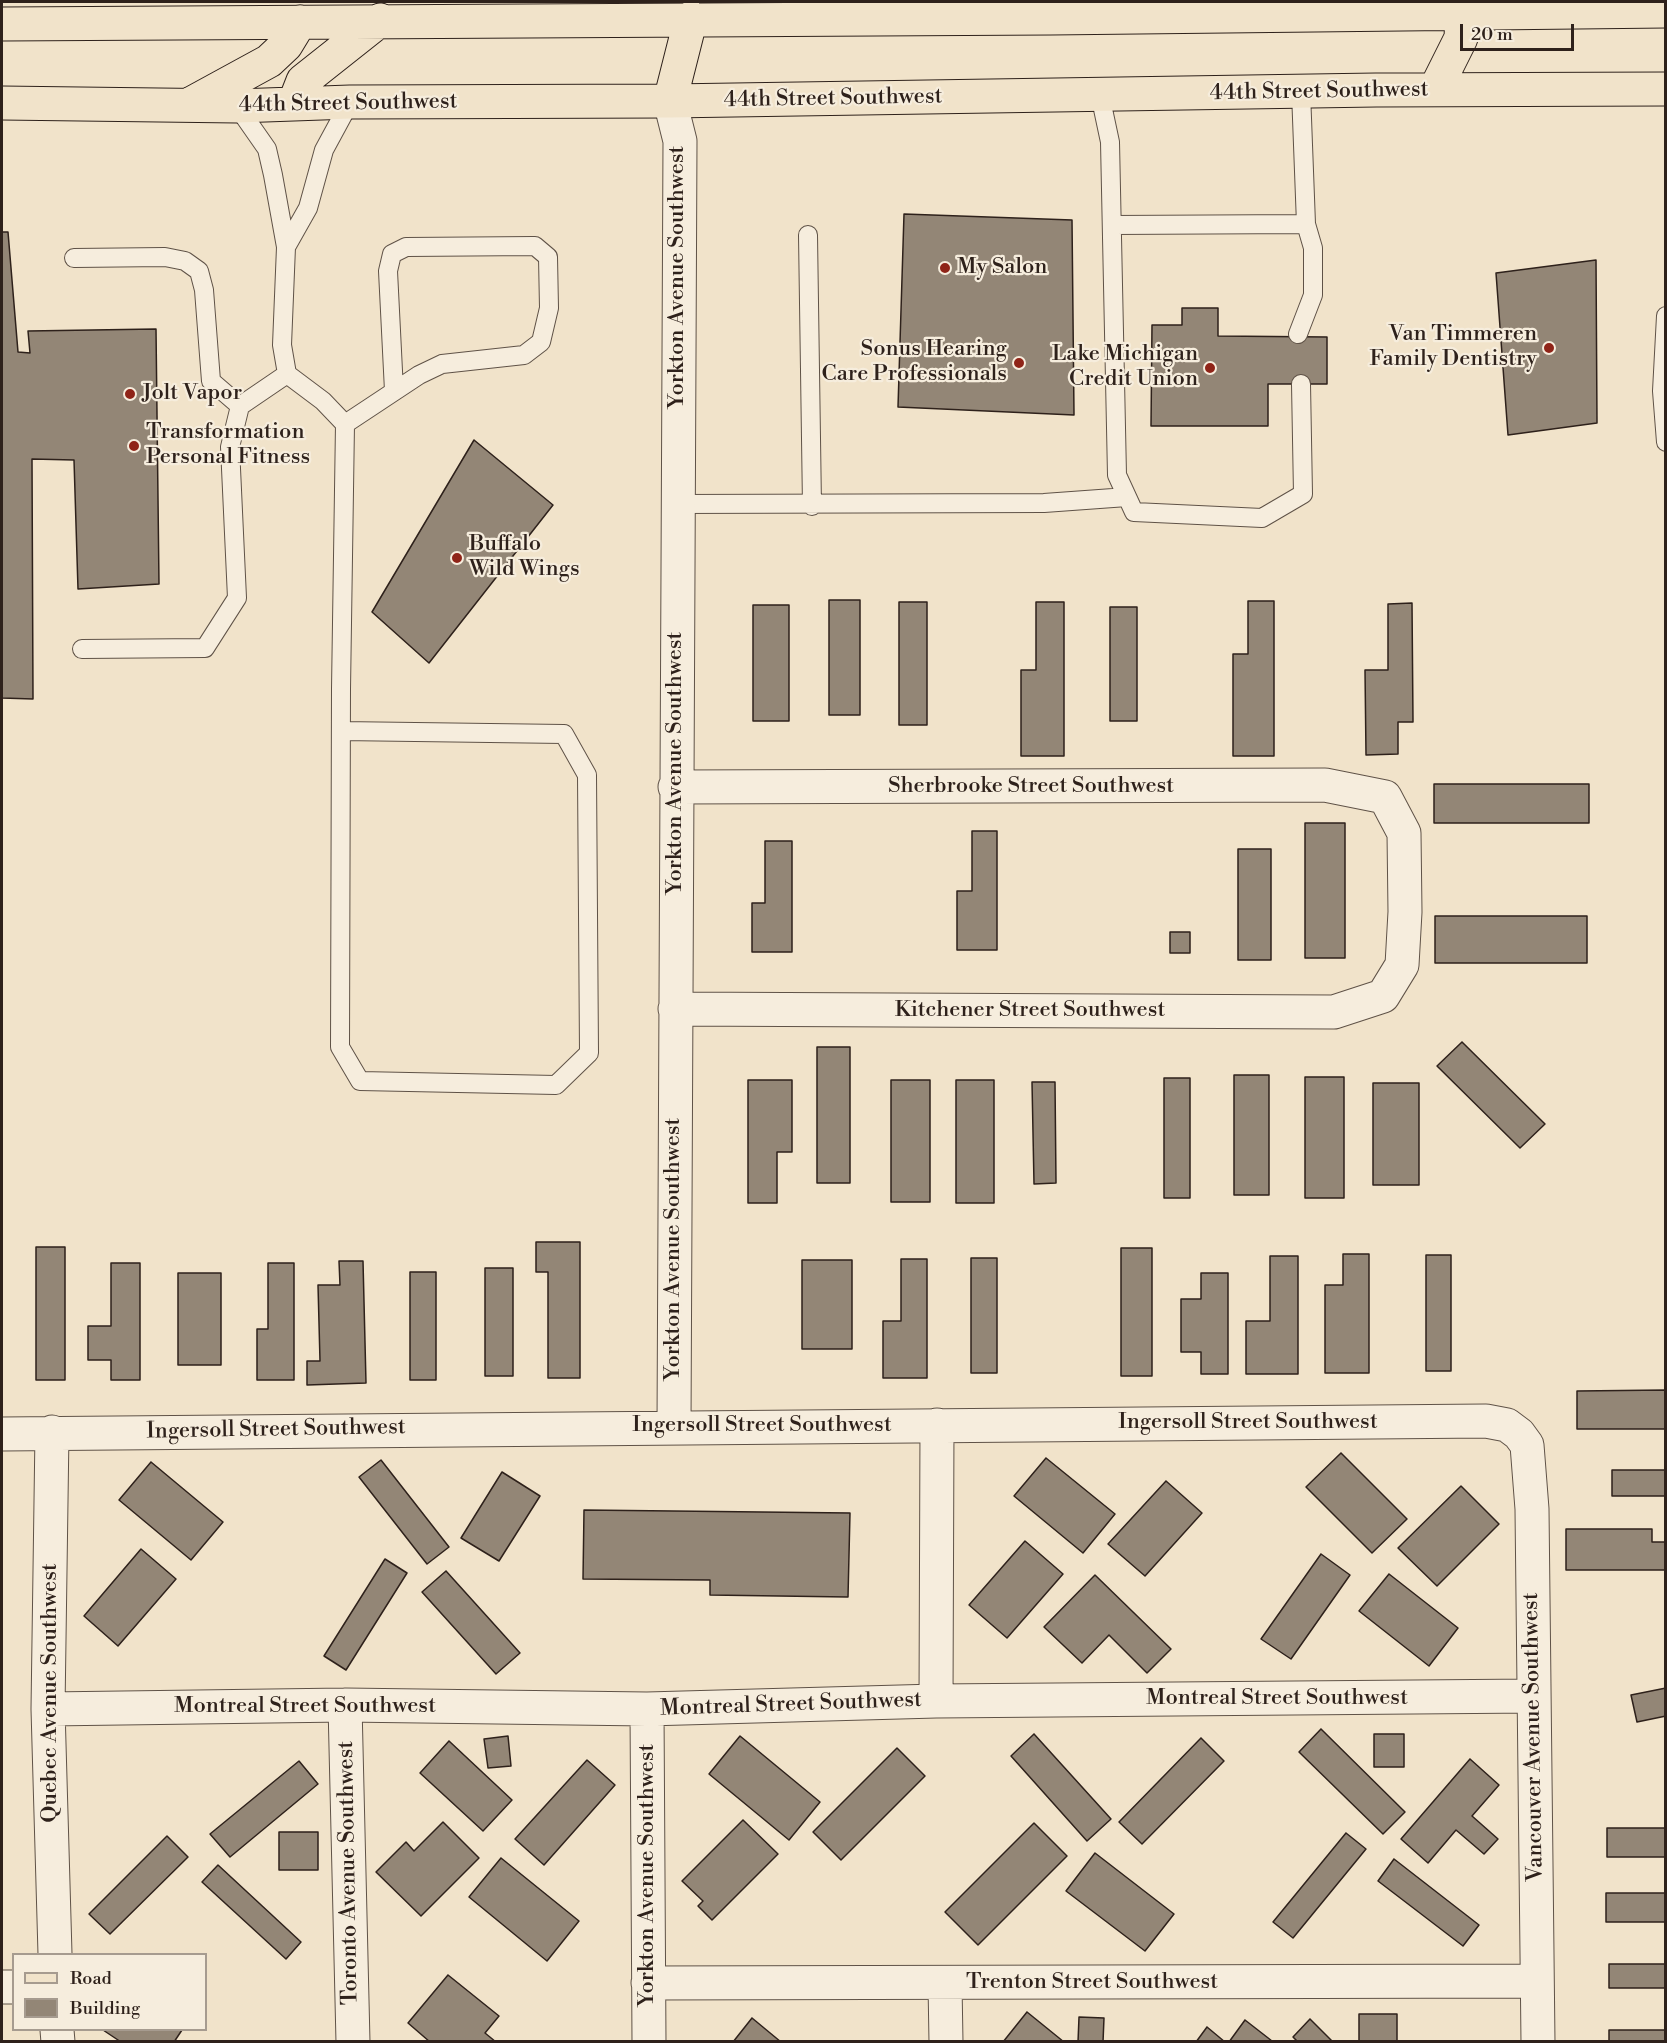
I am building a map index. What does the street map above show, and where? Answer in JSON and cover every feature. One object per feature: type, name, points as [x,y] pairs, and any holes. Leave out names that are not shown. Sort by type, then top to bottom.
[{"type":"main road","points":[[2,24],[300,12],[380,21],[691,18],[1036,10],[1462,14],[1665,11]]},
{"type":"main road","points":[[188,106],[269,61],[286,45],[300,12]]},
{"type":"main road","points":[[1435,90],[1461,38],[1462,14]]},
{"type":"main road","points":[[670,101],[691,18]]},
{"type":"main road","points":[[294,104],[303,81],[380,21]]},
{"type":"main road","name":"44th Street Southwest","points":[[2,103],[237,106],[350,102],[670,101],[1665,89]]},
{"type":"street","name":"Yorkton Avenue Southwest","points":[[670,101],[680,141],[675,787],[674,1426]]},
{"type":"street","name":"Sherbrooke Street Southwest","points":[[675,787],[1325,785],[1385,797],[1404,833],[1406,912],[1402,965],[1383,996]]},
{"type":"street","name":"Kitchener Street Southwest","points":[[675,1009],[1334,1012],[1383,996]]},
{"type":"street","name":"Ingersoll Street Southwest","points":[[2,1434],[674,1426],[1486,1421],[1507,1425],[1519,1434]]},
{"type":"street","points":[[936,1701],[937,1425]]},
{"type":"street","name":"Quebec Avenue Southwest","points":[[52,1432],[48,1709],[55,1953]]},
{"type":"street","name":"Vancouver Avenue Southwest","points":[[1519,1434],[1527,1445],[1532,1509],[1538,2042]]},
{"type":"street","name":"Montreal Street Southwest","points":[[48,1709],[345,1705],[646,1709],[936,1701],[1533,1696]]},
{"type":"street","name":"Toronto Avenue Southwest","points":[[345,1705],[353,2042]]},
{"type":"street","name":"Yorkton Avenue Southwest","points":[[646,1709],[649,2042]]},
{"type":"street","name":"Trenton Street Southwest","points":[[648,1983],[1537,1981]]},
{"type":"street","points":[[945,1984],[946,2042]]},
{"type":"lane","points":[[1298,334],[1313,296],[1313,248],[1305,224],[1301,92]]},
{"type":"lane","points":[[1100,95],[1110,142],[1117,475],[1134,512],[1262,518],[1303,494],[1301,384]]},
{"type":"lane","points":[[286,247],[308,208],[324,150],[350,102]]},
{"type":"lane","points":[[237,106],[267,149],[286,247],[282,345],[287,374],[323,401],[345,424],[341,731],[340,1047],[360,1081],[556,1085],[589,1053],[587,775],[564,734],[341,731]]},
{"type":"lane","points":[[1112,225],[1305,224]]},
{"type":"lane","points":[[808,234],[812,506]]},
{"type":"lane","points":[[345,424],[394,391],[442,364],[524,354],[542,342],[549,308],[548,257],[535,246],[406,247],[392,254],[388,271],[394,391]]},
{"type":"lane","points":[[74,258],[165,257],[185,261],[199,271],[204,290],[211,381],[240,406]]},
{"type":"lane","points":[[1665,316],[1662,391],[1665,442]]},
{"type":"lane","points":[[82,649],[205,648],[237,598],[230,447],[240,406],[287,374]]},
{"type":"lane","points":[[677,504],[812,506],[1044,503],[1127,497]]},
{"type":"building","points":[[904,214],[1072,220],[1074,415],[898,407]]},
{"type":"building","points":[[2,232],[8,232],[18,352],[30,353],[28,331],[156,329],[159,584],[78,589],[74,460],[32,459],[33,699],[2,698]]},
{"type":"building","name":"Van Timmeren Family Dentistry","points":[[1596,260],[1597,423],[1508,435],[1496,273]]},
{"type":"building","points":[[1182,308],[1218,308],[1218,336],[1327,337],[1327,384],[1268,384],[1268,426],[1151,426],[1152,325],[1182,325]]},
{"type":"building","name":"Buffalo Wild Wings","points":[[474,440],[553,505],[429,663],[372,612]]},
{"type":"building","points":[[829,600],[860,600],[860,715],[829,715]]},
{"type":"building","points":[[1248,601],[1274,601],[1274,756],[1233,756],[1233,654],[1248,654]]},
{"type":"building","points":[[899,602],[927,602],[927,725],[899,725]]},
{"type":"building","points":[[1036,602],[1064,602],[1064,756],[1021,756],[1021,670],[1036,670]]},
{"type":"building","points":[[1412,603],[1413,722],[1398,722],[1398,754],[1366,755],[1365,670],[1388,670],[1388,604]]},
{"type":"building","points":[[753,605],[789,605],[789,721],[753,721]]},
{"type":"building","points":[[1110,607],[1137,607],[1137,721],[1110,721]]},
{"type":"building","points":[[1434,784],[1589,784],[1589,823],[1434,823]]},
{"type":"building","points":[[1305,823],[1345,823],[1345,958],[1305,958]]},
{"type":"building","points":[[972,831],[997,831],[997,950],[957,950],[957,891],[972,891]]},
{"type":"building","points":[[765,841],[792,841],[792,952],[752,952],[752,903],[765,903]]},
{"type":"building","points":[[1238,849],[1271,849],[1271,960],[1238,960]]},
{"type":"building","points":[[1435,916],[1587,916],[1587,963],[1435,963]]},
{"type":"building","points":[[1170,932],[1190,932],[1190,953],[1170,953]]},
{"type":"building","points":[[1462,1042],[1545,1124],[1520,1148],[1437,1066]]},
{"type":"building","points":[[817,1047],[850,1047],[850,1183],[817,1183]]},
{"type":"building","points":[[1234,1075],[1269,1075],[1269,1195],[1234,1195]]},
{"type":"building","points":[[1305,1077],[1344,1077],[1344,1198],[1305,1198]]},
{"type":"building","points":[[1164,1078],[1190,1078],[1190,1198],[1164,1198]]},
{"type":"building","points":[[748,1080],[792,1080],[792,1152],[777,1152],[777,1203],[748,1203]]},
{"type":"building","points":[[891,1080],[930,1080],[930,1202],[891,1202]]},
{"type":"building","points":[[956,1080],[994,1080],[994,1203],[956,1203]]},
{"type":"building","points":[[1032,1082],[1055,1082],[1056,1183],[1034,1184]]},
{"type":"building","points":[[1373,1083],[1419,1083],[1419,1185],[1373,1185]]},
{"type":"building","points":[[536,1242],[580,1242],[580,1378],[548,1378],[548,1272],[536,1272]]},
{"type":"building","points":[[36,1247],[65,1247],[65,1380],[36,1380]]},
{"type":"building","points":[[1121,1248],[1152,1248],[1152,1376],[1121,1376]]},
{"type":"building","points":[[1343,1254],[1369,1254],[1369,1373],[1325,1373],[1325,1285],[1343,1285]]},
{"type":"building","points":[[1426,1255],[1451,1255],[1451,1371],[1426,1371]]},
{"type":"building","points":[[1270,1256],[1298,1256],[1298,1374],[1246,1374],[1246,1321],[1270,1321]]},
{"type":"building","points":[[971,1258],[997,1258],[997,1373],[971,1373]]},
{"type":"building","points":[[901,1259],[927,1259],[927,1378],[883,1378],[883,1321],[901,1321]]},
{"type":"building","points":[[802,1260],[852,1260],[852,1349],[802,1349]]},
{"type":"building","points":[[339,1261],[363,1261],[366,1383],[307,1385],[307,1361],[320,1361],[318,1285],[340,1285]]},
{"type":"building","points":[[111,1263],[140,1263],[140,1380],[111,1380],[111,1360],[88,1360],[88,1326],[111,1326]]},
{"type":"building","points":[[268,1263],[294,1263],[294,1380],[257,1380],[257,1329],[268,1329]]},
{"type":"building","points":[[485,1268],[513,1268],[513,1376],[485,1376]]},
{"type":"building","points":[[410,1272],[436,1272],[436,1380],[410,1380]]},
{"type":"building","points":[[178,1273],[221,1273],[221,1365],[178,1365]]},
{"type":"building","points":[[1201,1273],[1228,1273],[1228,1374],[1201,1374],[1201,1352],[1181,1352],[1181,1299],[1201,1299]]},
{"type":"building","points":[[1666,1390],[1666,1429],[1577,1429],[1577,1391]]},
{"type":"building","points":[[1341,1453],[1407,1519],[1372,1553],[1306,1487]]},
{"type":"building","points":[[1046,1458],[1115,1514],[1083,1553],[1014,1496]]},
{"type":"building","points":[[381,1460],[449,1547],[427,1564],[359,1477]]},
{"type":"building","points":[[151,1462],[223,1522],[191,1560],[119,1500]]},
{"type":"building","points":[[1612,1470],[1666,1470],[1666,1496],[1612,1496]]},
{"type":"building","points":[[502,1472],[540,1496],[499,1561],[461,1538]]},
{"type":"building","points":[[1166,1481],[1202,1513],[1145,1576],[1108,1544]]},
{"type":"building","points":[[1461,1486],[1499,1524],[1437,1586],[1398,1548]]},
{"type":"building","points":[[584,1510],[850,1513],[848,1597],[710,1595],[710,1580],[583,1579]]},
{"type":"building","points":[[1566,1529],[1652,1529],[1652,1542],[1666,1542],[1666,1570],[1566,1570]]},
{"type":"building","points":[[1025,1541],[1063,1574],[1007,1638],[969,1605]]},
{"type":"building","points":[[141,1549],[176,1579],[118,1646],[84,1616]]},
{"type":"building","points":[[1321,1554],[1350,1575],[1291,1659],[1261,1639]]},
{"type":"building","points":[[385,1559],[407,1573],[346,1670],[324,1656]]},
{"type":"building","points":[[446,1571],[520,1653],[496,1674],[422,1592]]},
{"type":"building","points":[[1389,1574],[1458,1628],[1429,1666],[1359,1611]]},
{"type":"building","points":[[1095,1575],[1171,1649],[1147,1673],[1109,1635],[1082,1663],[1044,1627]]},
{"type":"building","points":[[1666,1688],[1666,1716],[1637,1722],[1631,1695]]},
{"type":"building","points":[[1321,1729],[1405,1812],[1383,1834],[1299,1752]]},
{"type":"building","points":[[1034,1734],[1111,1819],[1087,1841],[1011,1756]]},
{"type":"building","points":[[1374,1734],[1404,1734],[1404,1767],[1374,1767]]},
{"type":"building","points":[[508,1736],[511,1766],[488,1768],[484,1739]]},
{"type":"building","points":[[740,1736],[820,1802],[789,1840],[709,1774]]},
{"type":"building","points":[[1201,1738],[1224,1761],[1142,1844],[1119,1822]]},
{"type":"building","points":[[449,1741],[512,1800],[483,1831],[420,1773]]},
{"type":"building","points":[[897,1748],[925,1776],[841,1860],[813,1832]]},
{"type":"building","points":[[1470,1759],[1499,1785],[1472,1816],[1498,1839],[1484,1854],[1456,1830],[1428,1863],[1401,1839]]},
{"type":"building","points":[[587,1760],[615,1785],[544,1865],[515,1839]]},
{"type":"building","points":[[299,1761],[318,1784],[230,1857],[210,1834]]},
{"type":"building","points":[[743,1820],[778,1854],[712,1920],[698,1906],[703,1901],[682,1881]]},
{"type":"building","points":[[443,1822],[479,1858],[421,1916],[376,1872],[406,1842],[414,1851]]},
{"type":"building","points":[[1034,1823],[1067,1856],[978,1945],[945,1912]]},
{"type":"building","points":[[1607,1828],[1666,1828],[1666,1857],[1607,1857]]},
{"type":"building","points":[[279,1832],[318,1832],[318,1870],[279,1870]]},
{"type":"building","points":[[1346,1833],[1366,1849],[1293,1938],[1273,1922]]},
{"type":"building","points":[[167,1836],[188,1857],[110,1934],[89,1914]]},
{"type":"building","points":[[1095,1853],[1174,1914],[1145,1951],[1066,1891]]},
{"type":"building","points":[[501,1858],[579,1921],[547,1961],[469,1897]]},
{"type":"building","points":[[1394,1859],[1479,1925],[1463,1946],[1378,1881]]},
{"type":"building","points":[[218,1865],[301,1942],[286,1959],[202,1882]]},
{"type":"building","points":[[1606,1893],[1666,1893],[1666,1922],[1606,1922]]},
{"type":"building","points":[[1609,1964],[1666,1964],[1666,1988],[1609,1988]]},
{"type":"building","points":[[448,1975],[499,2016],[485,2033],[496,2042],[430,2042],[408,2023]]},
{"type":"building","points":[[1027,2012],[1064,2042],[1003,2042]]},
{"type":"building","points":[[1359,2014],[1397,2014],[1397,2042],[1359,2042]]},
{"type":"building","points":[[1079,2017],[1104,2018],[1103,2042],[1078,2042]]},
{"type":"building","points":[[752,2018],[781,2042],[733,2042]]},
{"type":"building","points":[[1310,2019],[1333,2042],[1298,2042],[1293,2037]]},
{"type":"building","points":[[1245,2020],[1272,2041],[1229,2042]]},
{"type":"building","points":[[1207,2027],[1225,2042],[1196,2042]]},
{"type":"building","points":[[1609,2030],[1666,2030],[1666,2042],[1609,2042]]},
{"type":"building","points":[[104,2031],[181,2031],[174,2042],[121,2042]]},
{"type":"place","name":"My Salon","points":[[945,268]]},
{"type":"place","name":"Van Timmeren Family Dentistry","points":[[1549,348]]},
{"type":"place","name":"Sonus Hearing Care Professionals","points":[[1019,363]]},
{"type":"place","name":"Lake Michigan Credit Union","points":[[1210,368]]},
{"type":"place","name":"Jolt Vapor","points":[[130,394]]},
{"type":"place","name":"Transformation Personal Fitness","points":[[134,446]]},
{"type":"place","name":"Buffalo Wild Wings","points":[[457,558]]}]
